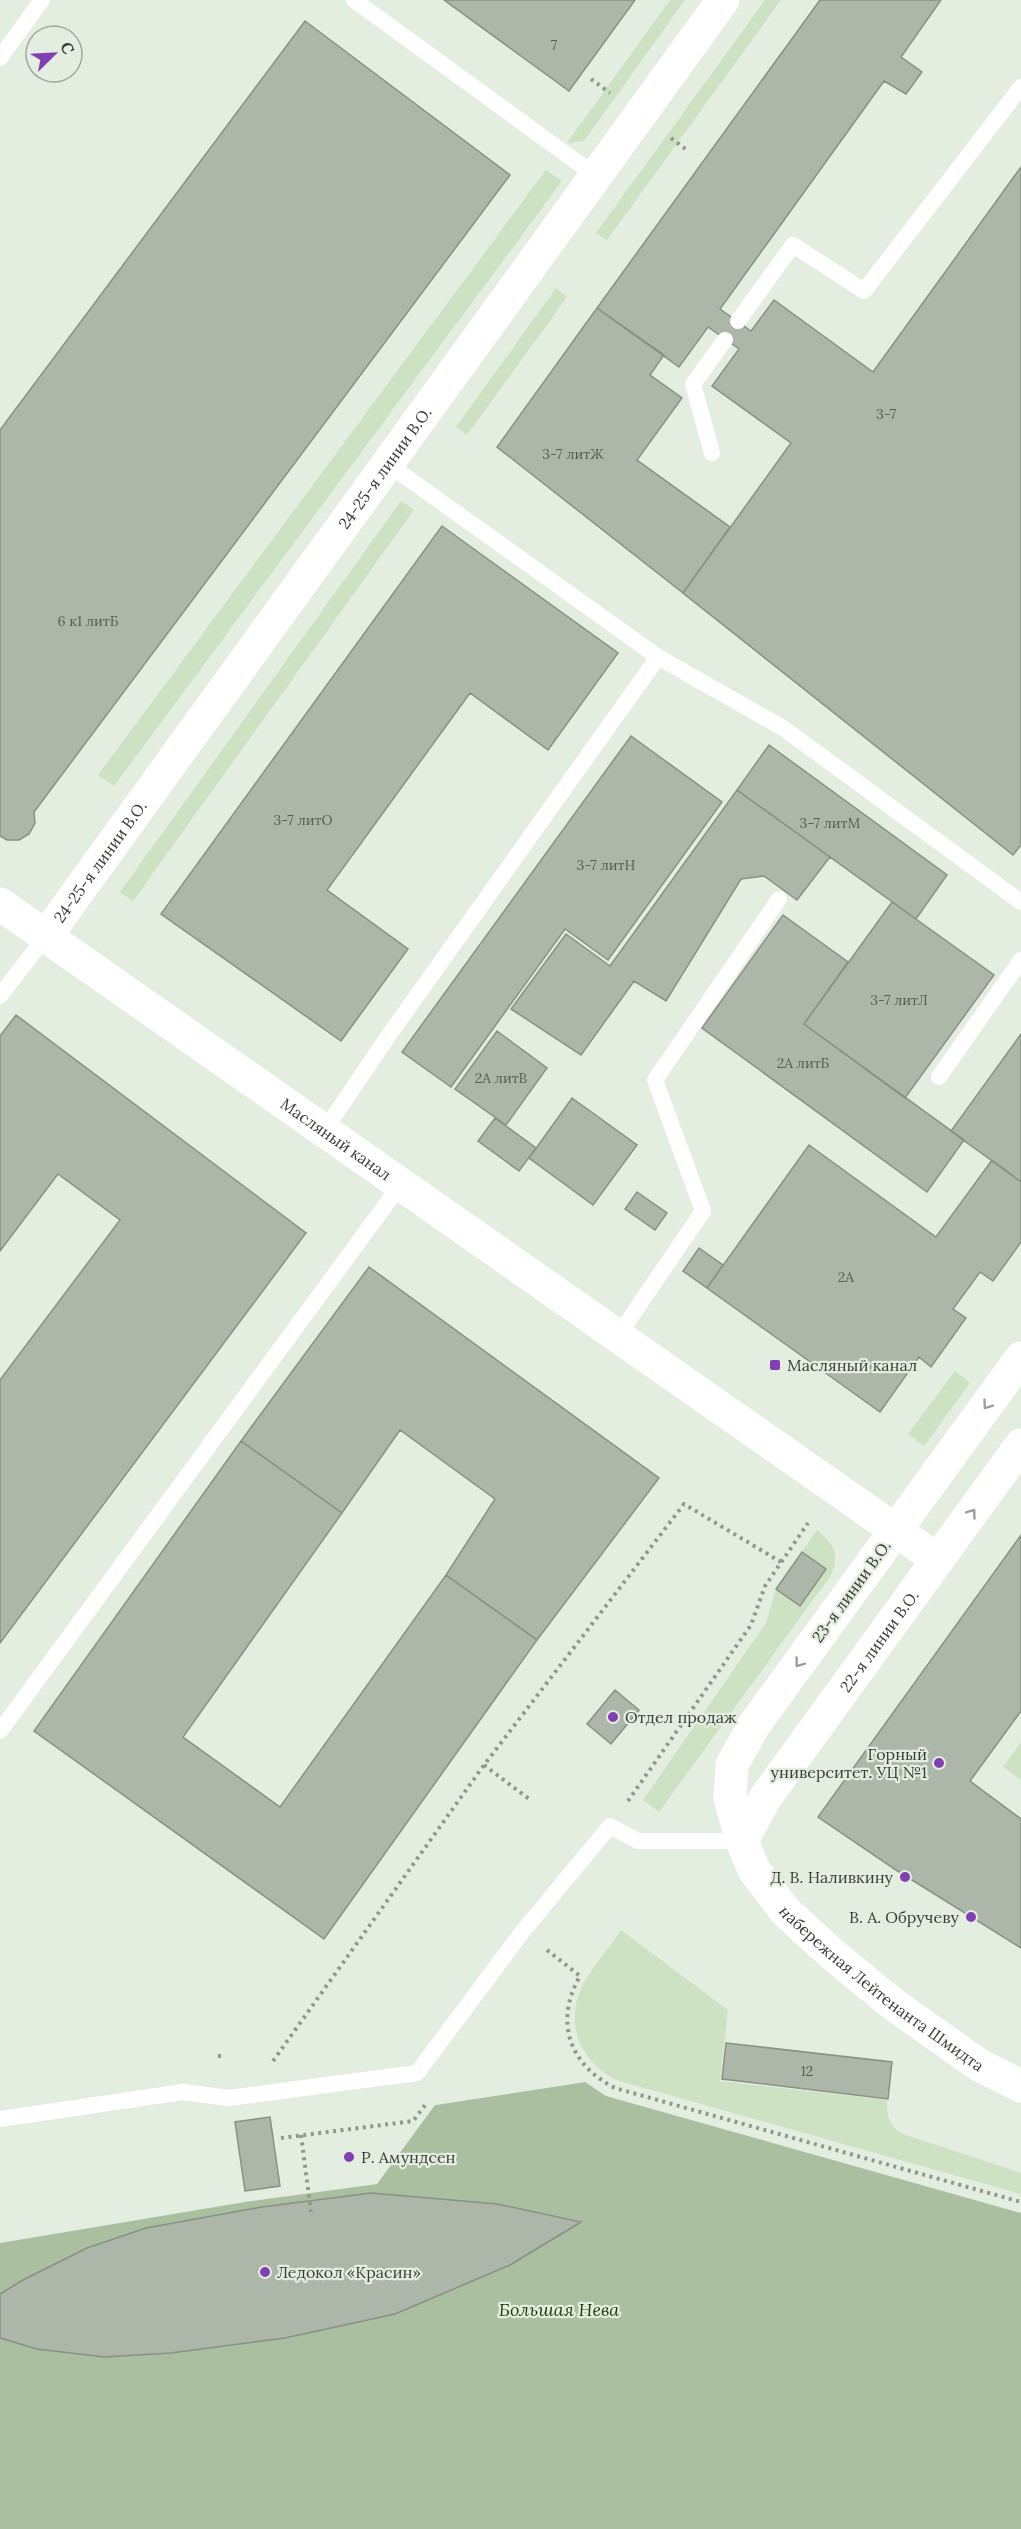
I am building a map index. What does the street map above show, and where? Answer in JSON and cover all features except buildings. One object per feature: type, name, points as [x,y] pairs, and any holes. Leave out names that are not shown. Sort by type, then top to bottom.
[{"type":"street","name":"24-25-я линии В.О.","points":[[46,936],[723,0]]},
{"type":"street","name":"Масляный канал","points":[[0,903],[938,1560]]},
{"type":"street","name":"23-я линии В.О.","points":[[742,1841],[730,1798],[732,1765],[754,1725],[1021,1358]]},
{"type":"street","name":"22-я линии В.О.","points":[[742,1841],[765,1798],[1021,1445]]},
{"type":"street","name":"набережная Лейтенанта Шмидта","points":[[742,1841],[754,1869],[786,1912],[832,1954],[893,2004],[979,2065],[1021,2086]]},
{"type":"lane","points":[[0,58],[42,0]]},
{"type":"lane","points":[[354,0],[596,176]]},
{"type":"lane","points":[[738,321],[793,245],[864,291],[1021,87]]},
{"type":"lane","points":[[712,453],[693,384],[725,340]]},
{"type":"lane","points":[[388,464],[658,657],[783,728],[1021,902]]},
{"type":"lane","points":[[324,1131],[389,1035],[658,657]]},
{"type":"lane","points":[[618,1336],[703,1211],[655,1080],[779,899]]},
{"type":"lane","points":[[0,996],[46,936]]},
{"type":"lane","points":[[939,1077],[1021,960]]},
{"type":"lane","points":[[0,1731],[401,1184]]},
{"type":"lane","points":[[0,2119],[183,2092],[230,2098],[417,2073],[523,1931],[610,1826],[638,1841],[742,1841]]},
{"type":"path","points":[[591,79],[616,98]]},
{"type":"path","points":[[666,134],[688,151]]},
{"type":"path","points":[[249,2096],[484,1765],[684,1504],[781,1562]]},
{"type":"path","points":[[610,1826],[751,1625],[765,1586],[807,1523]]},
{"type":"path","points":[[484,1765],[529,1799]]},
{"type":"path","points":[[523,1931],[580,1977],[573,1989],[566,2012],[568,2035],[579,2060],[596,2078],[615,2088],[1021,2202]]},
{"type":"path","points":[[281,2138],[414,2121]]},
{"type":"path","points":[[301,2135],[311,2212]]},
{"type":"shaded area","points":[[670,0],[685,0],[584,141],[567,143]]},
{"type":"shaded area","points":[[765,0],[781,0],[607,240],[596,233]]},
{"type":"shaded area","points":[[546,170],[562,181],[114,786],[98,775]]},
{"type":"shaded area","points":[[556,288],[567,297],[467,435],[456,427]]},
{"type":"shaded area","points":[[401,501],[414,510],[133,901],[120,892]]},
{"type":"shaded area","points":[[955,1371],[970,1383],[924,1446],[908,1434]]},
{"type":"shaded area","points":[[817,1530],[828,1540],[834,1550],[835,1561],[831,1575],[659,1812],[643,1800],[766,1623],[776,1589],[800,1606],[826,1569],[802,1552]]},
{"type":"shaded area","points":[[1021,1742],[1021,1780],[1003,1767]]},
{"type":"shaded area","points":[[621,1930],[728,2010],[720,2081],[887,2100],[889,2118],[900,2133],[1021,2173],[1021,2194],[616,2080],[604,2073],[586,2054],[580,2043],[576,2031],[576,2005],[580,1991],[588,1977]]},
{"type":"water","name":"Большая Нева","points":[[585,2082],[606,2096],[1021,2213],[1021,2529],[0,2529],[0,2243],[245,2202],[377,2184],[435,2105]]},
{"type":"pier","points":[[583,2079],[585,2082],[435,2105],[437,2102]]},
{"type":"place","name":"Масляный канал","points":[[775,1365]]},
{"type":"place","name":"Отдел продаж","points":[[613,1717]]},
{"type":"place","name":"Горный университет. УЦ №1","points":[[939,1763]]},
{"type":"place","name":"Д. В. Наливкину","points":[[905,1877]]},
{"type":"place","name":"В. А. Обручеву","points":[[971,1917]]},
{"type":"place","name":"Р. Амундсен","points":[[349,2157]]},
{"type":"place","name":"Ледокол «Красин»","points":[[265,2272]]}]
